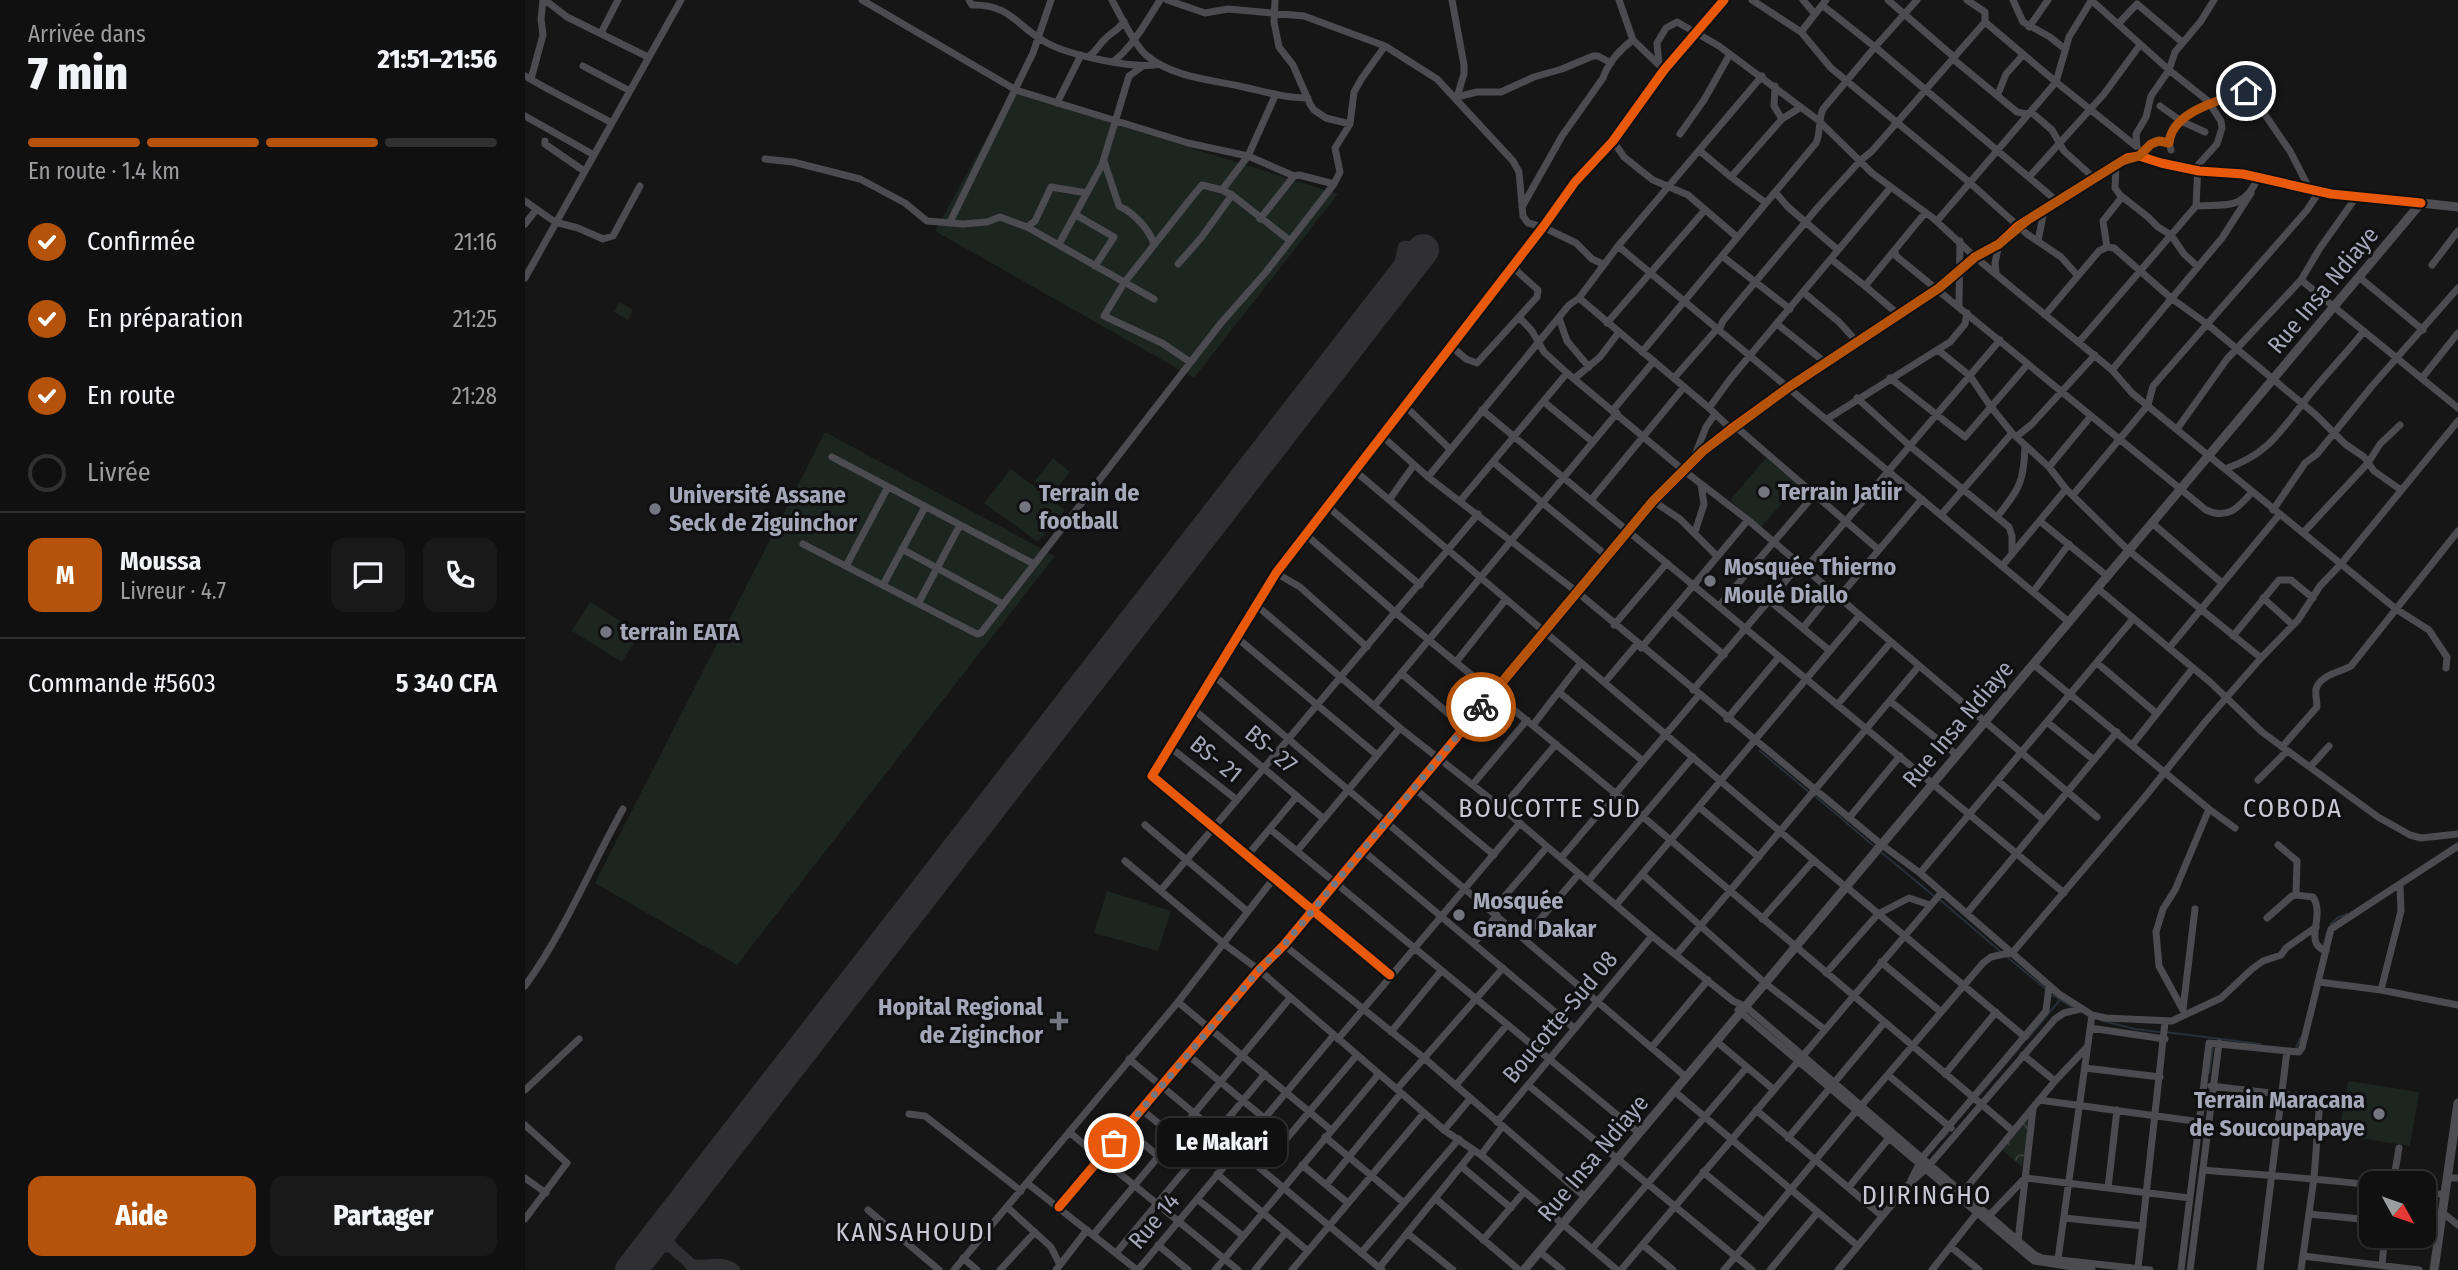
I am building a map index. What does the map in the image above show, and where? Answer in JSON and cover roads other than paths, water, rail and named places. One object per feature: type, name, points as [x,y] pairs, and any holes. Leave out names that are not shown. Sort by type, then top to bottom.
[{"type":"main road","points":[[2421,202],[2458,207]]},
{"type":"main road","name":"Rue Insa Ndiaye","points":[[1524,1270],[2421,202]]},
{"type":"main road","points":[[2434,1270],[2445,1195],[2453,1178],[2458,1108]]},
{"type":"street","points":[[612,123],[573,101],[559,97],[528,77],[543,35],[541,19],[544,0],[567,17],[648,57]]},
{"type":"street","points":[[601,33],[618,0]]},
{"type":"street","points":[[525,278],[681,0]]},
{"type":"street","points":[[862,0],[909,30],[1016,89],[1188,143],[1248,156],[1294,176],[1334,184]]},
{"type":"street","points":[[969,0],[972,5],[992,6],[1010,13],[1038,38],[1051,45],[1117,63],[1143,66],[1159,64]]},
{"type":"street","points":[[950,222],[1016,89],[1051,0]]},
{"type":"street","points":[[1111,0],[1144,53],[1159,64],[1197,79],[1275,96],[1308,98]]},
{"type":"street","points":[[1117,63],[1160,0]]},
{"type":"street","points":[[1167,0],[1201,12],[1233,9],[1304,16],[1385,46],[1437,79],[1457,97],[1518,167],[1523,216],[1528,223],[1576,243],[1592,260],[1603,264]]},
{"type":"street","points":[[1275,0],[1274,15],[1279,47],[1293,65],[1314,110],[1341,123],[1350,124]]},
{"type":"street","points":[[1452,0],[1464,65],[1457,97]]},
{"type":"street","points":[[1619,0],[1633,40],[1661,67]]},
{"type":"street","points":[[1390,975],[1153,777],[1276,573],[1575,182],[1613,142],[1661,67],[1697,33],[1724,0]]},
{"type":"street","points":[[1752,0],[1801,32],[1818,55],[1846,81],[2018,226],[2061,257],[2078,276]]},
{"type":"street","points":[[1803,0],[1814,13]]},
{"type":"street","points":[[1888,0],[2017,111],[2029,113],[2052,130],[2064,151],[2094,178]]},
{"type":"street","points":[[1642,352],[1816,143],[1820,130],[1818,120],[1830,98],[1917,0]]},
{"type":"street","points":[[1674,378],[1806,222],[1985,22],[1985,12],[1967,0]]},
{"type":"street","points":[[2013,0],[2019,17],[2029,27],[2050,37],[2065,49]]},
{"type":"street","points":[[2029,27],[2048,0]]},
{"type":"street","points":[[1937,221],[2056,82],[2065,49],[2091,0],[2169,70],[2204,97],[2221,121],[2222,128],[2217,144],[2198,164],[2196,205],[2079,342]]},
{"type":"street","points":[[2138,153],[2136,134],[2146,117],[2151,96],[2169,70],[2170,60],[2214,0]]},
{"type":"street","points":[[1801,32],[1824,3],[2057,202]]},
{"type":"street","points":[[2118,24],[2137,4],[2182,42]]},
{"type":"street","points":[[1057,103],[1085,55],[1099,48],[1104,39],[1118,31],[1125,21]]},
{"type":"street","points":[[1661,67],[1656,47],[1666,28],[1677,22],[1762,76],[1818,120],[1860,161],[1937,221],[1975,257],[2095,355],[2132,393],[2276,513],[2396,608],[2429,630],[2446,654],[2446,668]]},
{"type":"street","points":[[1985,22],[2138,153],[2161,163],[2258,178],[2319,192],[2421,202]]},
{"type":"street","points":[[1522,208],[1562,136],[1600,83],[1606,69],[1624,46],[1633,40]]},
{"type":"street","points":[[2028,177],[2104,94],[2140,45]]},
{"type":"street","points":[[803,544],[979,634],[1221,323],[1266,272],[1334,184],[1341,172],[1335,148],[1350,124],[1355,92],[1385,46]]},
{"type":"street","points":[[1680,134],[1704,100],[1730,54]]},
{"type":"street","points":[[1988,86],[2006,74],[2024,55]]},
{"type":"street","points":[[1457,97],[1477,92],[1501,92],[1593,56],[1611,63]]},
{"type":"street","points":[[1117,63],[1128,82]]},
{"type":"street","points":[[583,66],[630,91]]},
{"type":"street","points":[[1059,244],[1104,160],[1114,121],[1132,72],[1143,66]]},
{"type":"street","points":[[1998,94],[2006,74]]},
{"type":"street","points":[[1428,477],[1762,76]]},
{"type":"street","points":[[1775,86],[1775,106],[1782,118]]},
{"type":"street","points":[[1059,1207],[1259,970],[1284,945],[1653,501],[1683,470],[1733,427],[1939,288],[1975,257],[1999,244],[2018,226],[2155,141],[2170,147],[2171,131],[2181,121],[2210,104],[2246,91],[2250,93],[2290,151],[2310,190]]},
{"type":"street","points":[[1222,190],[1248,156],[1275,96]]},
{"type":"street","points":[[2160,106],[2181,121],[2205,132]]},
{"type":"street","points":[[1731,177],[1782,118],[1801,107]]},
{"type":"street","points":[[525,116],[594,155]]},
{"type":"street","points":[[545,141],[555,152],[584,171]]},
{"type":"street","points":[[1613,142],[1624,157],[1653,180],[1688,195],[1737,237]]},
{"type":"street","points":[[1700,150],[1766,203]]},
{"type":"street","points":[[765,159],[793,162],[860,179],[905,203],[927,221],[963,224],[987,222],[1000,217],[1027,227],[1059,244],[1154,299]]},
{"type":"street","points":[[1104,160],[1119,206],[1127,210],[1151,234],[1154,244]]},
{"type":"street","points":[[2116,165],[2115,188],[2122,197],[2158,227],[2171,234],[2184,254],[2198,267]]},
{"type":"street","points":[[1260,219],[1294,176]]},
{"type":"street","points":[[2112,370],[2222,238],[2258,178]]},
{"type":"street","points":[[1191,362],[1162,343],[1104,316],[1124,283],[1154,244],[1202,185],[1232,195],[1289,240]]},
{"type":"street","points":[[525,201],[555,222],[578,228],[603,240],[613,236],[640,186]]},
{"type":"street","points":[[1027,227],[1035,221],[1051,187],[1087,193]]},
{"type":"street","points":[[1693,461],[1712,411],[1749,356],[1891,187]]},
{"type":"street","points":[[1775,192],[1838,250]]},
{"type":"street","points":[[2002,566],[2120,440],[2148,405],[2153,386],[2307,210],[2319,192]]},
{"type":"street","points":[[2196,205],[2209,204],[2215,207],[2233,204],[2251,193]]},
{"type":"street","points":[[1178,264],[1232,195]]},
{"type":"street","points":[[2107,247],[2103,221],[2122,197]]},
{"type":"street","points":[[2177,429],[2236,350],[2301,280],[2320,248],[2357,197]]},
{"type":"street","points":[[525,223],[536,210]]},
{"type":"street","points":[[1608,323],[1704,211]]},
{"type":"street","points":[[2038,242],[2044,211]]},
{"type":"street","points":[[1865,286],[1926,213]]},
{"type":"street","points":[[1076,215],[1114,237],[1095,266]]},
{"type":"street","points":[[2432,265],[2458,231]]},
{"type":"street","points":[[1959,241],[1959,305]]},
{"type":"street","points":[[1996,273],[1999,244]]},
{"type":"street","points":[[1618,246],[2069,622]]},
{"type":"street","points":[[2045,316],[2099,251],[2107,247],[2114,248],[2302,404],[2374,471],[2401,491]]},
{"type":"street","points":[[1895,252],[2206,510],[2223,514],[2235,510],[2252,492]]},
{"type":"street","points":[[1722,256],[1790,309]]},
{"type":"street","points":[[1831,259],[1899,315]]},
{"type":"street","points":[[1451,346],[1466,359],[1477,363],[1520,317],[1539,292],[1518,272],[1514,264]]},
{"type":"street","points":[[2359,277],[2423,330]]},
{"type":"street","points":[[2301,280],[2458,408]]},
{"type":"street","points":[[2169,648],[2276,513],[2305,463],[2317,454],[2458,288]]},
{"type":"street","points":[[1803,292],[1839,322],[1858,343]]},
{"type":"street","points":[[1579,298],[1879,550]]},
{"type":"street","points":[[1826,419],[1938,351],[1958,335],[1965,324],[1967,313]]},
{"type":"street","points":[[1520,317],[1544,352],[1567,373],[1683,470],[1748,520],[2097,817]]},
{"type":"street","points":[[1559,318],[1567,341],[1589,367]]},
{"type":"street","points":[[1777,324],[1826,363]]},
{"type":"street","points":[[2225,469],[2256,456],[2291,421],[2302,404],[2364,331]]},
{"type":"street","points":[[1576,378],[1607,349],[1619,332]]},
{"type":"street","points":[[1560,858],[1666,734],[1746,628],[1845,522],[2000,340]]},
{"type":"street","points":[[2422,378],[2456,340]]},
{"type":"street","points":[[1938,351],[1970,376],[2014,435],[2049,467],[2128,550],[2260,658]]},
{"type":"street","points":[[1941,515],[2014,435],[2032,424],[2095,355]]},
{"type":"street","points":[[1374,706],[1593,442],[1654,361]]},
{"type":"street","points":[[1891,378],[1965,437],[2028,363]]},
{"type":"street","points":[[1461,500],[1567,373]]},
{"type":"street","points":[[1591,500],[1684,387]]},
{"type":"street","points":[[1857,398],[1910,446],[2009,527],[2012,554]]},
{"type":"street","points":[[1543,402],[1593,442]]},
{"type":"street","points":[[1405,406],[1450,449]]},
{"type":"street","points":[[1482,410],[2064,893]]},
{"type":"street","points":[[2049,467],[2091,416]]},
{"type":"street","points":[[1724,1270],[1987,959],[2013,952],[2260,658],[2293,625],[2320,586],[2458,421]]},
{"type":"street","points":[[2303,533],[2368,463],[2380,444],[2400,425]]},
{"type":"street","points":[[1382,436],[1428,477],[1577,592],[1881,845],[1920,873],[2049,986],[2080,1009],[2092,1015],[2165,1022],[2224,996],[2252,969],[2263,961],[2281,955],[2285,947],[2316,927]]},
{"type":"street","points":[[1997,517],[2021,484],[2025,446]]},
{"type":"street","points":[[832,457],[1034,564]]},
{"type":"street","points":[[1493,462],[1607,556]]},
{"type":"street","points":[[1389,500],[1414,465]]},
{"type":"street","points":[[1355,471],[1842,884]]},
{"type":"street","points":[[1695,532],[1704,504],[1701,484]]},
{"type":"street","points":[[846,566],[888,488]]},
{"type":"street","points":[[1719,606],[1814,495]]},
{"type":"street","points":[[1803,628],[1879,550],[1922,499]]},
{"type":"street","points":[[1653,501],[1681,519],[1717,556]]},
{"type":"street","points":[[1327,506],[1420,584]]},
{"type":"street","points":[[883,585],[925,507]]},
{"type":"street","points":[[1161,890],[1478,514]]},
{"type":"street","points":[[1605,682],[1672,611],[1748,520]]},
{"type":"street","points":[[2041,522],[2107,576]]},
{"type":"street","points":[[2152,523],[2222,583]]},
{"type":"street","points":[[919,603],[960,525]]},
{"type":"street","points":[[2258,780],[2317,707],[2317,685],[2335,672],[2351,666],[2458,531]]},
{"type":"street","points":[[1305,534],[2013,1131]]},
{"type":"street","points":[[2033,592],[2069,544]]},
{"type":"street","points":[[902,549],[1003,604]]},
{"type":"street","points":[[1614,625],[1667,563]]},
{"type":"street","points":[[1276,573],[1300,587],[1367,647]]},
{"type":"street","points":[[2233,636],[2279,580],[2291,580],[2313,598]]},
{"type":"street","points":[[2097,587],[2193,668],[2255,726],[2378,817],[2410,835],[2431,839],[2458,834]]},
{"type":"street","points":[[2263,598],[2293,625]]},
{"type":"street","points":[[1456,662],[1506,599]]},
{"type":"street","points":[[1770,601],[1830,651]]},
{"type":"street","points":[[1256,605],[1399,728],[1473,784],[1652,936],[1733,1000],[1920,1161]]},
{"type":"street","points":[[1672,611],[1724,655]]},
{"type":"street","points":[[1616,905],[1860,615]]},
{"type":"street","points":[[1920,873],[2133,619]]},
{"type":"street","points":[[1236,637],[1377,755]]},
{"type":"street","points":[[1837,705],[1891,642]]},
{"type":"street","points":[[1727,719],[1779,657]]},
{"type":"street","points":[[1473,784],[1560,693],[1581,663]]},
{"type":"street","points":[[2097,663],[2157,713]]},
{"type":"street","points":[[2033,664],[2235,828]]},
{"type":"street","points":[[1676,955],[1919,666]]},
{"type":"street","points":[[2132,745],[2193,668]]},
{"type":"street","points":[[1401,673],[1464,727]]},
{"type":"street","points":[[1213,675],[1686,1077]]},
{"type":"street","points":[[1560,693],[1643,761]]},
{"type":"street","points":[[1890,701],[1957,755]]},
{"type":"street","name":"BS- 27","points":[[1193,709],[1324,819]]},
{"type":"street","points":[[2047,722],[2094,760]]},
{"type":"street","points":[[1297,851],[1399,728]]},
{"type":"street","points":[[1967,913],[2117,732]]},
{"type":"street","points":[[1502,808],[1556,744]]},
{"type":"street","points":[[2310,767],[2329,746]]},
{"type":"street","name":"BS- 21","points":[[1171,748],[1237,800]]},
{"type":"street","points":[[1849,818],[1900,756]]},
{"type":"street","points":[[1588,881],[1693,757]]},
{"type":"street","points":[[1998,781],[2044,820]]},
{"type":"street","points":[[1415,789],[1494,855]]},
{"type":"street","points":[[1247,856],[1297,796]]},
{"type":"street","points":[[1699,807],[1759,857]]},
{"type":"street","points":[[525,986],[559,933],[623,809]]},
{"type":"street","points":[[2183,1013],[2159,966],[2155,947],[2156,932],[2163,909],[2175,890],[2209,809]]},
{"type":"street","name":"Rue 14","points":[[1138,1270],[1264,1118],[1363,1009],[1520,824]]},
{"type":"street","points":[[1145,825],[1247,911]]},
{"type":"street","points":[[1270,829],[1639,1133]]},
{"type":"street","points":[[2278,845],[2297,860],[2296,895]]},
{"type":"street","points":[[2181,1270],[2209,1042],[2299,1052],[2319,982],[2328,935],[2337,924],[2400,886],[2410,876],[2458,846]]},
{"type":"street","points":[[1474,943],[1546,847]]},
{"type":"street","points":[[1362,850],[1574,1028]]},
{"type":"street","points":[[1762,919],[1814,860]]},
{"type":"street","points":[[1125,861],[1259,970],[1444,1130],[1478,1152],[1619,1270],[1943,892]]},
{"type":"street","points":[[1524,938],[1579,874]]},
{"type":"street","points":[[1642,874],[1765,983],[1824,1029]]},
{"type":"street","points":[[954,1270],[1178,1002],[1274,878]]},
{"type":"street","points":[[2381,990],[2401,911],[2400,886]]},
{"type":"street","points":[[1850,890],[1996,1012],[2023,1039],[2026,1052],[2055,1081]]},
{"type":"street","points":[[2267,918],[2296,895],[2313,897],[2316,901],[2315,946],[2326,951]]},
{"type":"street","points":[[1826,973],[1878,914],[1909,898],[1930,905]]},
{"type":"street","points":[[2183,1013],[2195,909]]},
{"type":"street","name":"Boucotte-Sud 08","points":[[1376,1268],[1462,1167],[1478,1152],[1548,1059],[1652,936]]},
{"type":"street","points":[[1284,945],[1424,1058],[1585,1196]]},
{"type":"street","points":[[1881,962],[1941,1012]]},
{"type":"street","points":[[1326,1185],[1424,1058],[1503,968]]},
{"type":"street","points":[[1391,1032],[1441,971]]},
{"type":"street","points":[[1652,1047],[1708,980]]},
{"type":"street","points":[[2319,982],[2381,990],[2458,1005]]},
{"type":"street","points":[[1909,1184],[1920,1161],[2048,1006],[2049,986]]},
{"type":"street","points":[[1007,1207],[1051,1247],[1058,1268],[1135,1184],[1290,998]]},
{"type":"street","points":[[1178,1002],[1331,1130]]},
{"type":"street","points":[[1838,1270],[1909,1184],[1928,1167],[2059,1015],[2080,1009]]},
{"type":"street","points":[[1945,1074],[1996,1012]]},
{"type":"street","points":[[2058,1259],[2092,1015]]},
{"type":"street","points":[[2138,1268],[2165,1022]]},
{"type":"street","points":[[1788,1138],[1884,1023]]},
{"type":"street","points":[[1456,1085],[1507,1025]]},
{"type":"street","points":[[2090,1028],[2165,1039]]},
{"type":"street","points":[[525,1090],[579,1039]]},
{"type":"street","points":[[1716,1041],[1773,1089]]},
{"type":"street","points":[[2190,1270],[2219,1043]]},
{"type":"street","points":[[1962,1193],[2055,1081],[2088,1046]]},
{"type":"street","points":[[2260,1270],[2287,1051]]},
{"type":"street","points":[[1188,1055],[1264,1118]]},
{"type":"street","points":[[1261,1169],[1357,1055]]},
{"type":"street","points":[[1129,1059],[1376,1268]]},
{"type":"street","points":[[1592,1249],[1747,1067]]},
{"type":"street","points":[[2085,1068],[2160,1077]]},
{"type":"street","points":[[1116,1252],[1265,1074]]},
{"type":"street","points":[[1215,1270],[1379,1074]]},
{"type":"street","points":[[1888,1074],[1957,1133]]},
{"type":"street","points":[[2204,1084],[2339,1101]]},
{"type":"street","points":[[1528,1086],[1752,1270]]},
{"type":"street","points":[[1674,1091],[1858,1246]]},
{"type":"street","points":[[1444,1130],[1470,1099]]},
{"type":"street","points":[[2301,1270],[2314,1178],[2320,1099]]},
{"type":"street","points":[[2039,1100],[2209,1123]]},
{"type":"street","points":[[2018,1241],[2033,1107]]},
{"type":"street","points":[[1859,1108],[1889,1138],[1962,1193],[2038,1267],[2092,1270]]},
{"type":"street","points":[[1142,1110],[1174,1136]]},
{"type":"street","points":[[1756,1110],[1882,1216]]},
{"type":"street","points":[[2108,1188],[2117,1110]]},
{"type":"street","points":[[1292,1270],[1424,1113]]},
{"type":"street","points":[[909,1114],[925,1116],[1021,1191]]},
{"type":"street","points":[[525,1125],[567,1161],[567,1165],[525,1219]]},
{"type":"street","points":[[1257,1127],[1280,1147]]},
{"type":"street","points":[[1126,1129],[1158,1156]]},
{"type":"street","points":[[1069,1132],[1238,1270]]},
{"type":"street","points":[[1325,1137],[1404,1203]]},
{"type":"street","points":[[1849,1187],[1889,1138]]},
{"type":"street","points":[[1361,1253],[1459,1139]]},
{"type":"street","points":[[2395,1171],[2399,1147]]},
{"type":"street","points":[[1302,1165],[1348,1203]]},
{"type":"street","points":[[1462,1167],[1511,1208]]},
{"type":"street","points":[[1928,1167],[1977,1213],[2038,1257],[2150,1270]]},
{"type":"street","points":[[2204,1170],[2359,1184]]},
{"type":"street","points":[[1703,1172],[1764,1222]]},
{"type":"street","points":[[1217,1174],[1308,1251]]},
{"type":"street","points":[[525,1178],[546,1194]]},
{"type":"street","points":[[2025,1178],[2190,1198]]},
{"type":"street","points":[[1987,1218],[2025,1178]]},
{"type":"street","points":[[1027,1183],[1138,1270]]},
{"type":"street","points":[[1483,1240],[1524,1192]]},
{"type":"street","points":[[2436,1194],[2445,1195]]},
{"type":"street","points":[[1197,1199],[1243,1236]]},
{"type":"street","points":[[1436,1199],[1519,1270]]},
{"type":"street","points":[[868,1210],[939,1270]]},
{"type":"street","points":[[1770,1270],[1818,1212]]},
{"type":"street","points":[[1932,1270],[1977,1213]]},
{"type":"street","points":[[2443,1213],[2458,1225]]},
{"type":"street","points":[[2309,1214],[2359,1219]]},
{"type":"street","points":[[2064,1218],[2143,1226]]},
{"type":"street","points":[[1000,1270],[1035,1232]]},
{"type":"street","points":[[1255,1270],[1286,1233]]},
{"type":"street","points":[[1407,1233],[1453,1270]]},
{"type":"street","points":[[1158,1245],[1188,1270]]},
{"type":"street","points":[[1643,1245],[1673,1270]]},
{"type":"street","points":[[1951,1247],[1979,1270]]},
{"type":"street","points":[[2382,1264],[2384,1248]]},
{"type":"street","points":[[1540,1252],[1562,1270]]},
{"type":"street","points":[[2303,1256],[2352,1266],[2382,1264],[2419,1270]]},
{"type":"street","points":[[963,1258],[977,1270]]},
{"type":"waterway","points":[[1760,751],[1810,793]]},
{"type":"waterway","points":[[1815,796],[1875,847]]},
{"type":"waterway","points":[[1882,853],[1934,896]]},
{"type":"waterway","points":[[1939,899],[2001,952]]},
{"type":"waterway","points":[[2331,924],[2347,914]]},
{"type":"waterway","points":[[2323,947],[2327,932]]},
{"type":"waterway","points":[[2006,956],[2047,990]]},
{"type":"waterway","points":[[2051,994],[2073,1008]]},
{"type":"waterway","points":[[2029,1037],[2059,1001]]},
{"type":"waterway","points":[[2100,1020],[2159,1032]]},
{"type":"waterway","points":[[2165,1032],[2260,1044]]},
{"type":"waterway","points":[[2296,1048],[2301,1037]]},
{"type":"waterway","points":[[2209,1073],[2213,1047]]},
{"type":"waterway","points":[[1980,1094],[2019,1048]]},
{"type":"waterway","points":[[1942,1139],[1948,1133]]},
{"type":"place","name":"Terrain Jatiir","points":[[1764,492]]},
{"type":"place","name":"Terrain de football","points":[[1025,507]]},
{"type":"place","name":"Université Assane Seck de Ziguinchor","points":[[655,509]]},
{"type":"place","name":"Mosquée Thierno Moulé Diallo","points":[[1710,581]]},
{"type":"place","name":"terrain EATA","points":[[606,632]]},
{"type":"place","name":"Mosquée Grand Dakar","points":[[1459,915]]},
{"type":"place","name":"Hopital Regional de Ziginchor","points":[[1059,1021]]},
{"type":"place","name":"Terrain Maracana de Soucoupapaye","points":[[2379,1114]]},
{"type":"place","name":"Le Makari","points":[[1114,1143]]},
{"type":"district","name":"BOUCOTTE SUD","points":[[1550,808]]},
{"type":"district","name":"COBODA","points":[[2293,808]]},
{"type":"district","name":"DJIRINGHO","points":[[1927,1195]]},
{"type":"district","name":"KANSAHOUDI","points":[[915,1232]]}]
